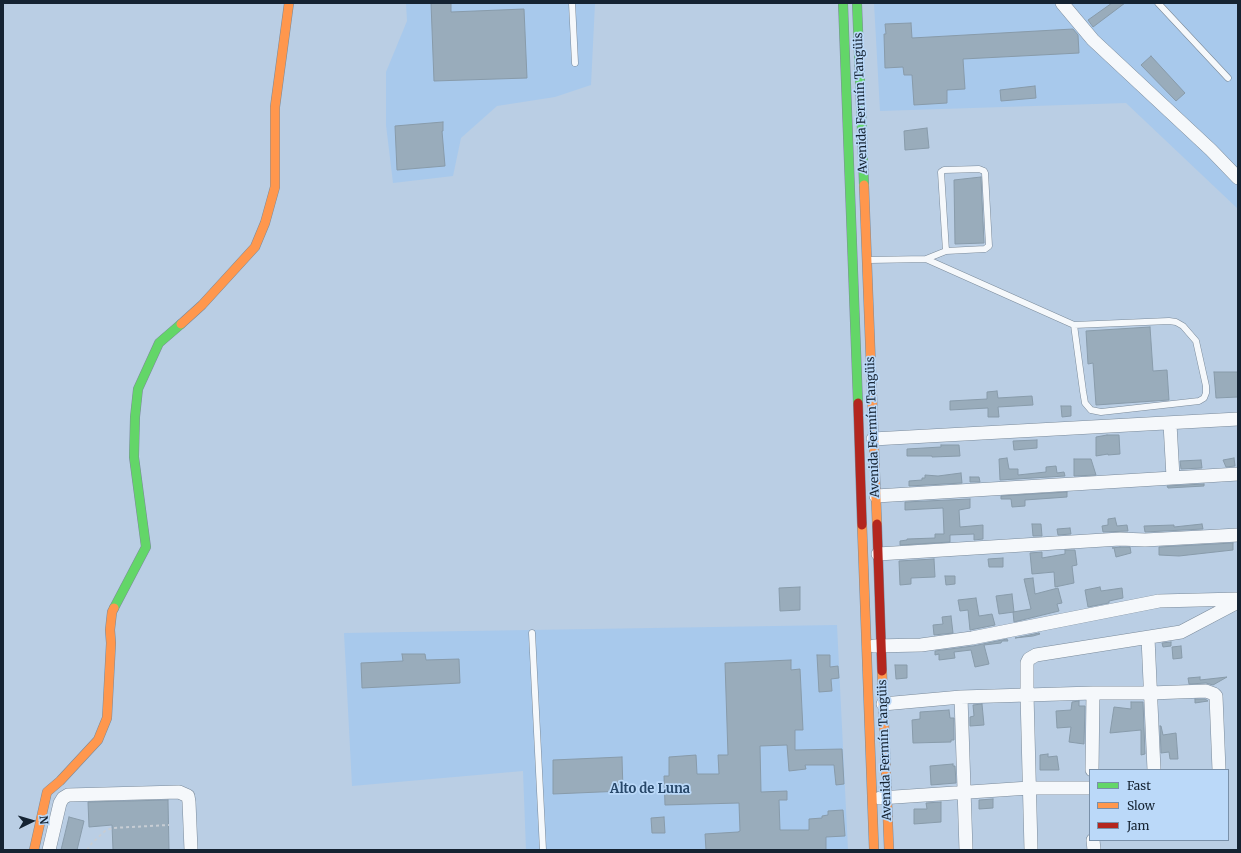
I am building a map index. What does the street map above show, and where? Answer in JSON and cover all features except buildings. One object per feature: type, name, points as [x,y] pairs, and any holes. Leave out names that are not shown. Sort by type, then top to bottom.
[{"type":"main road","points":[[34,850],[47,792],[60,781],[98,740],[104,729],[107,718],[112,612],[146,547],[134,457],[135,417],[138,389],[148,364],[159,343],[202,305],[255,247],[265,223],[275,187],[275,107],[289,3]]},
{"type":"main road","name":"Avenida Fermín Tangüis","points":[[843,3],[874,850]]},
{"type":"main road","name":"Avenida Fermín Tangüis","points":[[857,3],[889,850]]},
{"type":"street","points":[[1062,3],[1093,40],[1211,150],[1238,178]]},
{"type":"street","points":[[873,439],[1170,424],[1238,419]]},
{"type":"street","points":[[1170,424],[1173,477]]},
{"type":"street","points":[[876,496],[1238,474]]},
{"type":"street","points":[[878,554],[1120,539],[1145,540],[1238,538]]},
{"type":"street","points":[[866,646],[921,645],[972,638],[1158,601],[1238,600]]},
{"type":"street","points":[[1031,850],[1027,694],[1027,663],[1029,659],[1036,655],[1148,638],[1187,630],[1238,600]]},
{"type":"street","points":[[1148,638],[1154,769]]},
{"type":"street","points":[[884,704],[961,697],[1027,694],[1206,691],[1216,696],[1220,769]]},
{"type":"street","points":[[1092,769],[1093,693]]},
{"type":"street","points":[[961,697],[966,850]]},
{"type":"street","points":[[872,798],[1029,788],[1089,788]]},
{"type":"street","points":[[50,850],[60,803],[63,798],[68,795],[179,792],[188,796],[191,850]]},
{"type":"lane","points":[[572,3],[575,63]]},
{"type":"lane","points":[[1158,3],[1228,78]]},
{"type":"lane","points":[[867,260],[926,259],[946,250],[985,249],[989,246],[984,171],[979,169],[944,170],[941,172],[946,250]]},
{"type":"lane","points":[[926,259],[1074,326],[1169,321],[1180,324],[1196,341],[1206,386],[1204,398],[1199,401],[1101,412],[1090,410],[1085,403],[1074,326]]},
{"type":"lane","points":[[532,632],[543,850]]},
{"type":"path","points":[[87,850],[92,842],[105,831],[112,828],[169,825]]},
{"type":"shaded area","points":[[406,3],[595,3],[591,85],[555,97],[497,106],[461,138],[453,176],[393,183],[386,125],[386,72],[407,21]]},
{"type":"shaded area","points":[[874,3],[1238,3],[1238,209],[1126,103],[880,111]]},
{"type":"shaded area","points":[[837,625],[848,850],[526,850],[523,771],[352,786],[344,633]]},
{"type":"traffic: fast","points":[[843,3],[858,403]]},
{"type":"traffic: fast","points":[[857,3],[864,185]]},
{"type":"traffic: fast","points":[[114,608],[146,547],[134,457],[135,417],[138,389],[159,343],[181,324]]},
{"type":"traffic: slow","points":[[181,324],[202,305],[255,247],[265,223],[275,187],[275,107],[289,3]]},
{"type":"traffic: slow","points":[[864,185],[877,524]]},
{"type":"traffic: slow","points":[[862,525],[874,850]]},
{"type":"traffic: slow","points":[[34,850],[47,792],[60,781],[98,740],[107,718],[111,643],[110,630],[112,612],[114,608]]},
{"type":"traffic: slow","points":[[882,671],[889,850]]},
{"type":"traffic: jam","points":[[858,403],[862,525]]},
{"type":"traffic: jam","points":[[877,524],[882,671]]},
{"type":"district","name":"Alto de Luna","points":[[650,789]]}]
